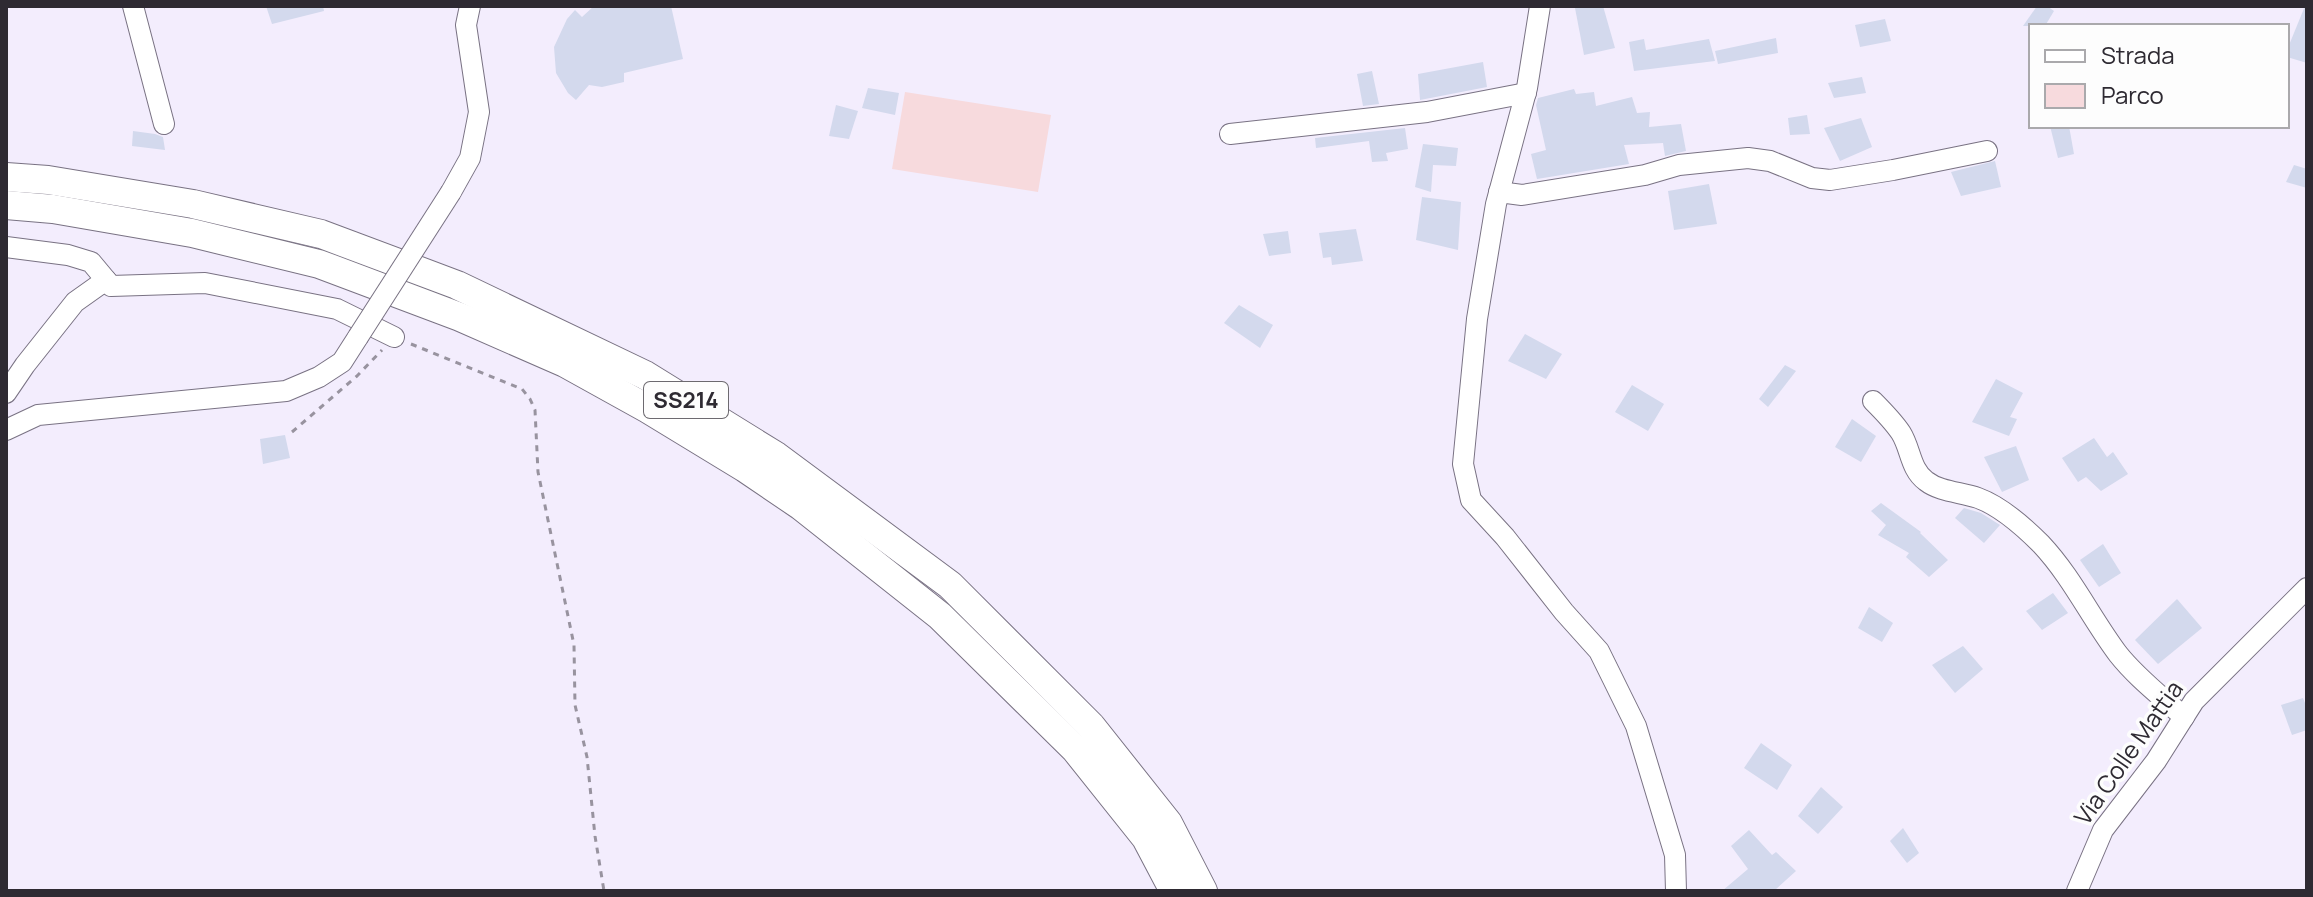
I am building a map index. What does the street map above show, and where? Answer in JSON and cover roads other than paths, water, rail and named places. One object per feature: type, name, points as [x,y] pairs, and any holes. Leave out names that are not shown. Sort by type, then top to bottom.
[{"type":"highway","name":"SS214","points":[[6,177],[48,180],[193,204],[321,234],[457,285],[645,375],[776,456],[950,585],[1091,726],[1168,823],[1203,891]]},
{"type":"highway","name":"SS214","points":[[6,205],[53,209],[192,233],[319,264],[474,322],[565,363],[648,409],[801,506],[940,616],[1075,749],[1146,838],[1174,891]]},
{"type":"street","points":[[133,6],[164,124]]},
{"type":"street","points":[[6,430],[38,415],[286,391],[319,377],[342,362],[470,158],[479,112],[466,25],[470,6]]},
{"type":"street","points":[[1540,6],[1526,93],[1499,192],[1477,319],[1463,464],[1471,500],[1599,651],[1636,726],[1675,855],[1676,891]]},
{"type":"street","points":[[1230,134],[1427,112],[1526,93]]},
{"type":"street","points":[[1499,192],[1522,195],[1645,175],[1679,165],[1748,158],[1770,161],[1812,178],[1830,180],[1987,151]]},
{"type":"street","points":[[6,247],[68,255],[91,262],[111,286],[205,283],[337,309],[394,337]]},
{"type":"street","points":[[6,393],[75,302],[106,280]]},
{"type":"street","points":[[1873,401],[1903,435],[1919,475],[1930,484],[1992,504],[2038,541],[2060,565],[2119,655],[2137,676],[2184,717]]},
{"type":"street","name":"Via Colle Mattia","points":[[2077,891],[2103,830],[2156,761],[2194,701],[2307,588]]}]
